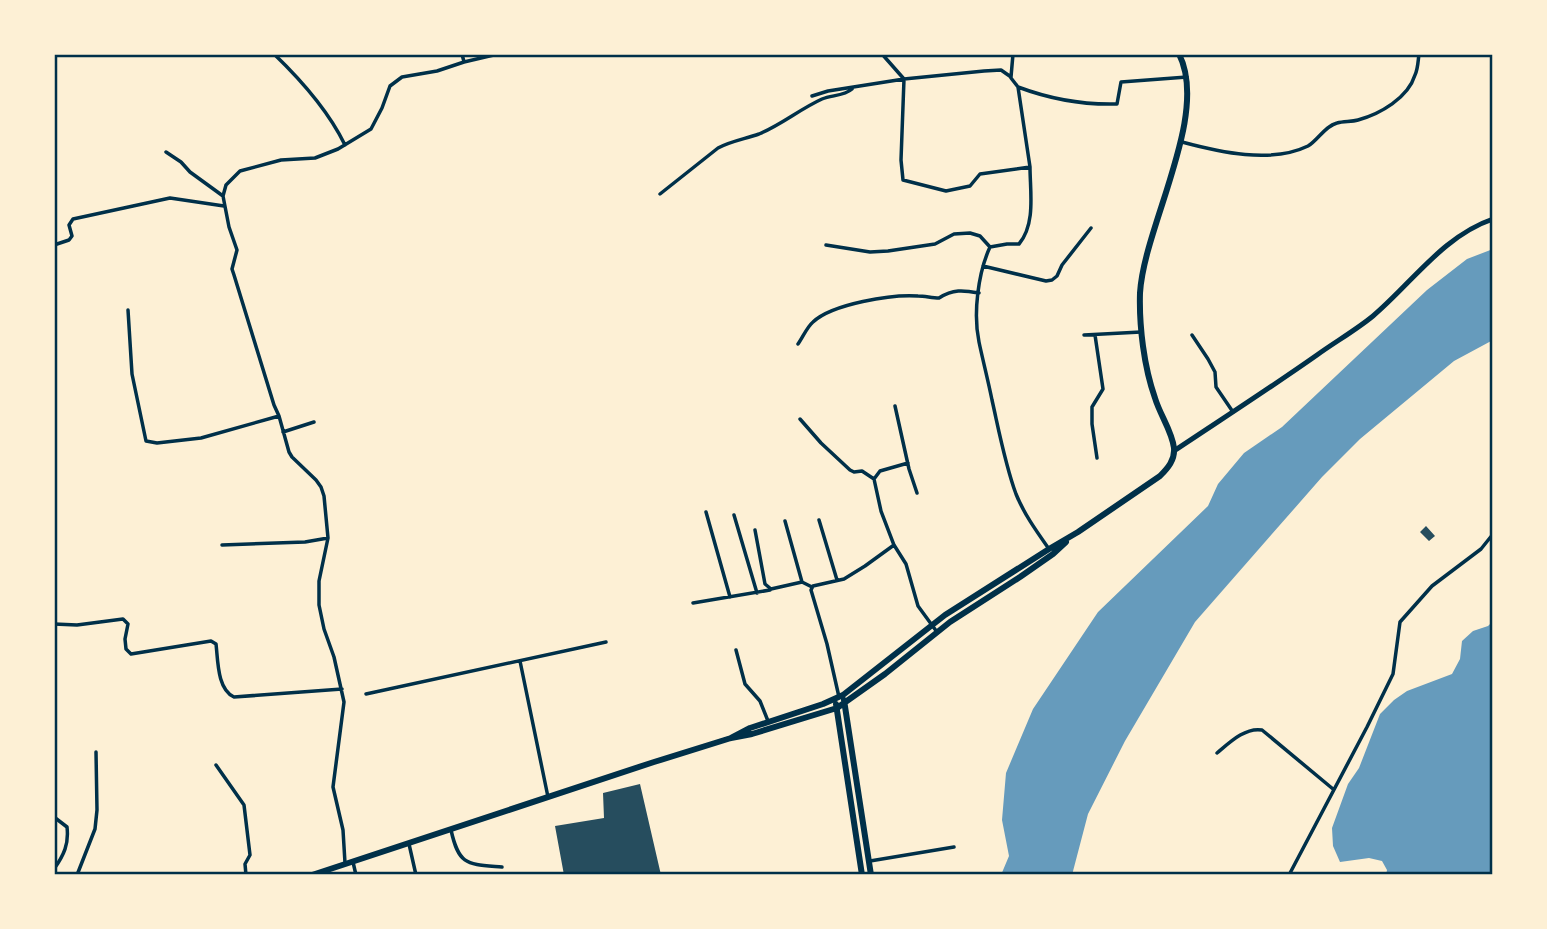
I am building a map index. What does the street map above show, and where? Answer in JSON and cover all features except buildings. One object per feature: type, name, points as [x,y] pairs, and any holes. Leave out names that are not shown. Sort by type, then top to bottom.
[{"type":"main road","points":[[312,875],[731,738],[837,708],[966,611],[1160,475],[1169,466],[1174,450],[1151,385],[1142,332],[1140,294],[1143,273],[1180,142],[1186,106],[1187,77],[1179,54]]},
{"type":"main road","points":[[1174,450],[1373,316],[1460,234],[1493,219]]},
{"type":"main road","points":[[731,738],[768,721],[839,697],[960,604],[1051,552]]},
{"type":"main road","points":[[839,697],[845,704],[871,875]]},
{"type":"main road","points":[[839,697],[837,708],[862,875]]},
{"type":"main road","points":[[860,863],[869,862]]},
{"type":"street","points":[[274,54],[311,94],[345,145]]},
{"type":"street","points":[[462,54],[464,62]]},
{"type":"street","points":[[345,865],[343,830],[333,787],[344,702],[319,605],[319,581],[328,538],[327,512],[321,487],[292,457],[267,382],[234,275],[237,250],[223,196],[226,185],[240,171],[281,160],[315,158],[338,149],[371,129],[390,86],[401,77],[437,71],[498,54]]},
{"type":"street","points":[[882,54],[904,79],[901,160],[903,180],[946,191],[970,186],[980,174],[1030,167]]},
{"type":"street","points":[[1011,77],[1013,54]]},
{"type":"street","points":[[1180,142],[1237,154],[1295,151],[1311,144],[1334,124],[1355,121],[1383,110],[1407,91],[1415,75],[1419,54]]},
{"type":"street","points":[[812,96],[904,79],[1001,70],[1011,77],[1018,87],[1030,167],[1031,209],[1024,239],[1019,244],[990,247]]},
{"type":"street","points":[[1018,87],[1047,98],[1097,105],[1117,104],[1121,82],[1187,77]]},
{"type":"street","points":[[660,194],[725,144],[760,133],[819,101],[853,88]]},
{"type":"street","points":[[166,152],[223,196]]},
{"type":"street","points":[[54,245],[69,240],[72,236],[69,225],[73,219],[170,198],[224,206]]},
{"type":"street","points":[[982,266],[1046,281],[1052,280],[1091,228]]},
{"type":"street","points":[[826,245],[888,251],[935,244],[954,234],[970,233],[980,236],[990,247]]},
{"type":"street","points":[[990,247],[982,266],[977,324],[979,341],[1016,494],[1051,552]]},
{"type":"street","points":[[798,344],[811,323],[850,304],[915,296],[939,298],[956,290],[979,293]]},
{"type":"street","points":[[128,310],[132,374],[146,441],[157,443],[201,438],[279,416]]},
{"type":"street","points":[[1084,335],[1142,332]]},
{"type":"street","points":[[1096,335],[1102,389],[1092,407],[1097,458]]},
{"type":"street","points":[[1192,335],[1209,359],[1215,372],[1216,387],[1233,412]]},
{"type":"street","points":[[895,406],[917,493]]},
{"type":"street","points":[[800,419],[828,452],[850,470],[862,471],[874,480],[881,511],[894,545],[906,564],[918,606],[937,632]]},
{"type":"street","points":[[284,432],[314,422]]},
{"type":"street","points":[[874,480],[880,471],[908,463]]},
{"type":"street","points":[[705,512],[730,597]]},
{"type":"street","points":[[734,515],[757,593]]},
{"type":"street","points":[[819,520],[837,580]]},
{"type":"street","points":[[785,521],[802,582]]},
{"type":"street","points":[[755,530],[765,584],[771,589]]},
{"type":"street","points":[[1289,875],[1393,674],[1400,622],[1432,586],[1481,550],[1493,534]]},
{"type":"street","points":[[222,545],[305,542],[328,538]]},
{"type":"street","points":[[693,603],[757,593],[802,582],[812,587],[844,579],[894,545]]},
{"type":"street","points":[[812,587],[811,593],[827,644],[839,697]]},
{"type":"street","points":[[54,624],[77,625],[123,619],[128,624],[126,649],[131,654],[211,640],[216,644],[225,689],[234,697],[342,690]]},
{"type":"street","points":[[366,694],[607,642]]},
{"type":"street","points":[[736,650],[745,684],[760,701],[768,721]]},
{"type":"street","points":[[520,661],[548,797]]},
{"type":"street","points":[[1217,753],[1249,731],[1262,730],[1333,790]]},
{"type":"street","points":[[77,875],[95,829],[96,752]]},
{"type":"street","points":[[216,765],[244,805],[250,855],[245,864],[246,875]]},
{"type":"street","points":[[54,817],[67,827],[68,834],[66,850],[54,869]]},
{"type":"street","points":[[451,830],[456,850],[463,859],[475,865],[502,867]]},
{"type":"street","points":[[409,844],[416,875]]},
{"type":"street","points":[[869,862],[954,846]]},
{"type":"street","points":[[353,862],[356,875]]},
{"type":"water","points":[[1493,249],[1493,340],[1454,361],[1360,439],[1322,477],[1195,622],[1125,741],[1088,814],[1072,875],[1001,875],[1009,856],[1002,820],[1006,773],[1033,709],[1098,612],[1208,506],[1218,484],[1244,453],[1282,427],[1427,290],[1467,259]]},
{"type":"water","points":[[1493,621],[1493,875],[1386,875],[1387,870],[1382,861],[1369,858],[1340,862],[1333,846],[1332,828],[1348,784],[1359,768],[1380,714],[1407,691],[1452,674],[1460,659],[1462,641],[1473,631],[1488,626]]}]
